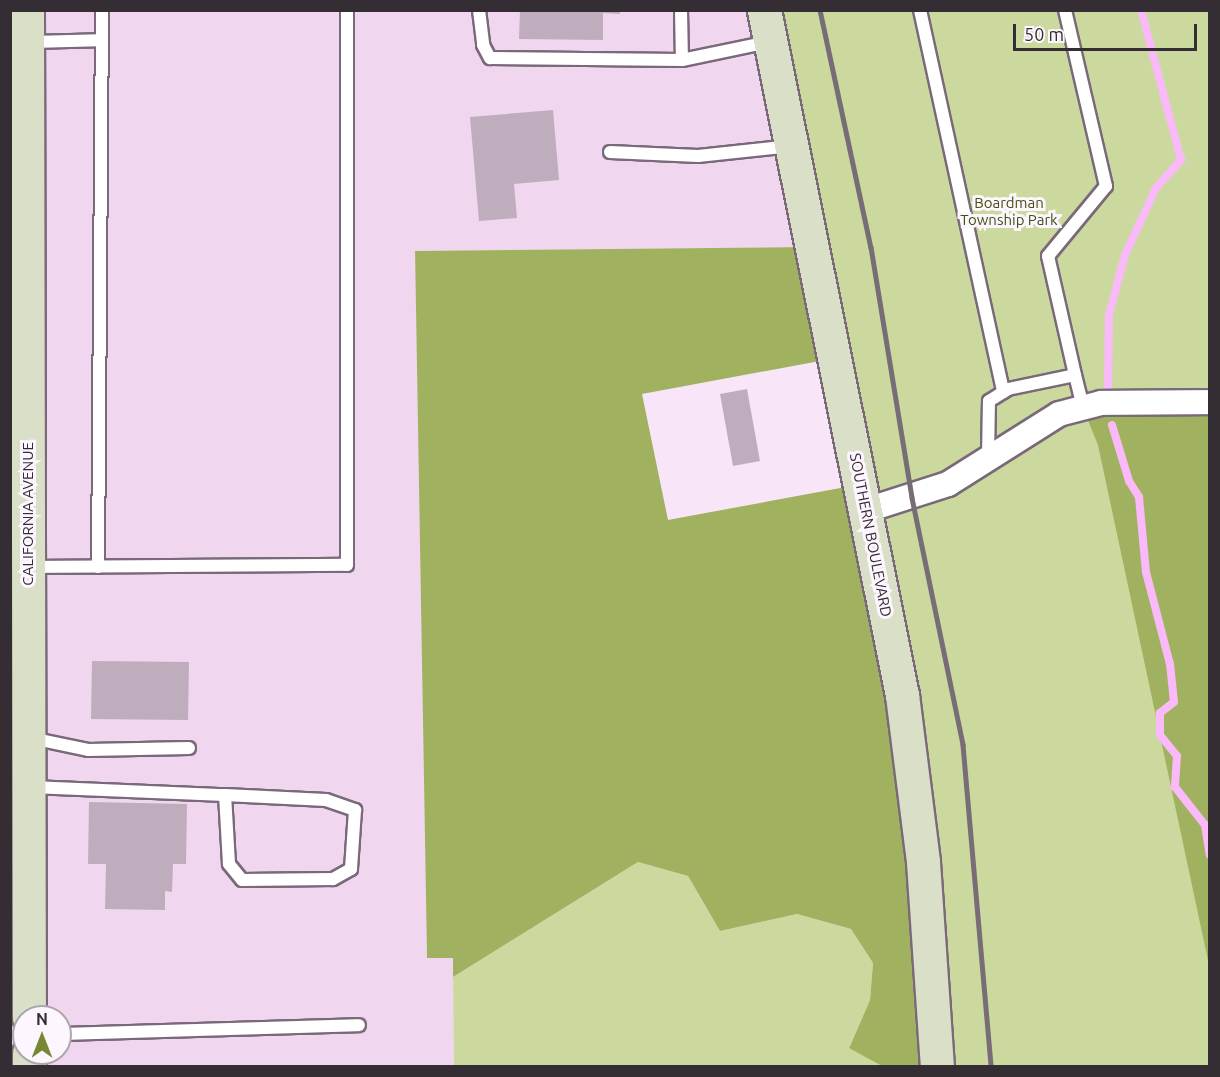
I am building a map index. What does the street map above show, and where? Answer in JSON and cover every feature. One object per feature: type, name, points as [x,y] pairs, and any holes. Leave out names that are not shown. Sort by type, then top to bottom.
[{"type":"street","name":"CALIFORNIA AVENUE","points":[[27,26],[19,292],[28,567],[30,738],[30,787],[20,872],[28,1005]]},
{"type":"street","name":"SOUTHERN BOULEVARD","points":[[767,26],[867,510],[902,695],[922,851],[937,1066]]},
{"type":"street","points":[[867,510],[948,484],[988,456],[1059,414],[1101,403],[1209,402]]},
{"type":"lane","points":[[98,567],[102,10]]},
{"type":"lane","points":[[28,567],[347,566],[347,10]]},
{"type":"lane","points":[[479,10],[483,45],[490,58],[682,60],[767,26]]},
{"type":"lane","points":[[681,10],[682,60]]},
{"type":"lane","points":[[920,10],[1003,392]]},
{"type":"lane","points":[[1065,10],[1106,186],[1048,256],[1083,408]]},
{"type":"lane","points":[[27,26],[102,40]]},
{"type":"lane","points":[[610,152],[698,156],[792,146]]},
{"type":"lane","points":[[988,456],[989,400],[1003,392],[1076,375]]},
{"type":"lane","points":[[30,738],[88,750],[189,748]]},
{"type":"lane","points":[[30,787],[225,795],[326,800],[355,810],[351,869],[333,879],[242,880],[229,864],[225,795]]},
{"type":"lane","points":[[72,1034],[359,1024]]},
{"type":"shaded area","points":[[10,11],[764,11],[813,247],[415,251],[427,958],[453,958],[454,1066],[11,1066]]},
{"type":"green space","name":"Boardman Township Park","points":[[764,11],[1209,11],[1209,1066],[937,1066],[932,960]]},
{"type":"green space","points":[[1208,215],[1209,215],[1209,402]]},
{"type":"green space","points":[[813,247],[836,358],[642,394],[668,520],[862,484],[937,1066],[882,1066],[849,1048],[870,1000],[873,963],[851,929],[797,914],[720,931],[688,876],[638,862],[453,977],[453,958],[427,958],[415,251]]},
{"type":"green space","points":[[1209,402],[1209,965],[1098,445],[1083,408]]},
{"type":"green space","points":[[638,862],[688,876],[720,931],[797,914],[851,929],[873,963],[870,1000],[849,1047],[882,1066],[454,1066],[453,977]]},
{"type":"building","points":[[520,10],[620,10],[620,14],[603,13],[603,40],[519,39]]},
{"type":"building","points":[[553,110],[559,180],[514,184],[517,218],[479,221],[470,117]]},
{"type":"building","points":[[747,389],[760,461],[733,466],[720,394]]},
{"type":"building","points":[[92,661],[189,662],[188,720],[91,719]]},
{"type":"building","points":[[89,802],[187,804],[186,864],[173,864],[172,892],[165,891],[165,910],[105,909],[106,864],[88,864]]},
{"type":"waterway","points":[[1108,387],[1109,315],[1125,255],[1156,188],[1181,160],[1141,10]]},
{"type":"waterway","points":[[1112,425],[1129,481],[1139,497],[1146,572],[1170,664],[1174,702],[1160,713],[1160,735],[1177,756],[1175,787],[1205,825],[1210,855]]},
{"type":"railway","points":[[820,10],[871,247],[912,498],[963,745],[991,1066]]}]
